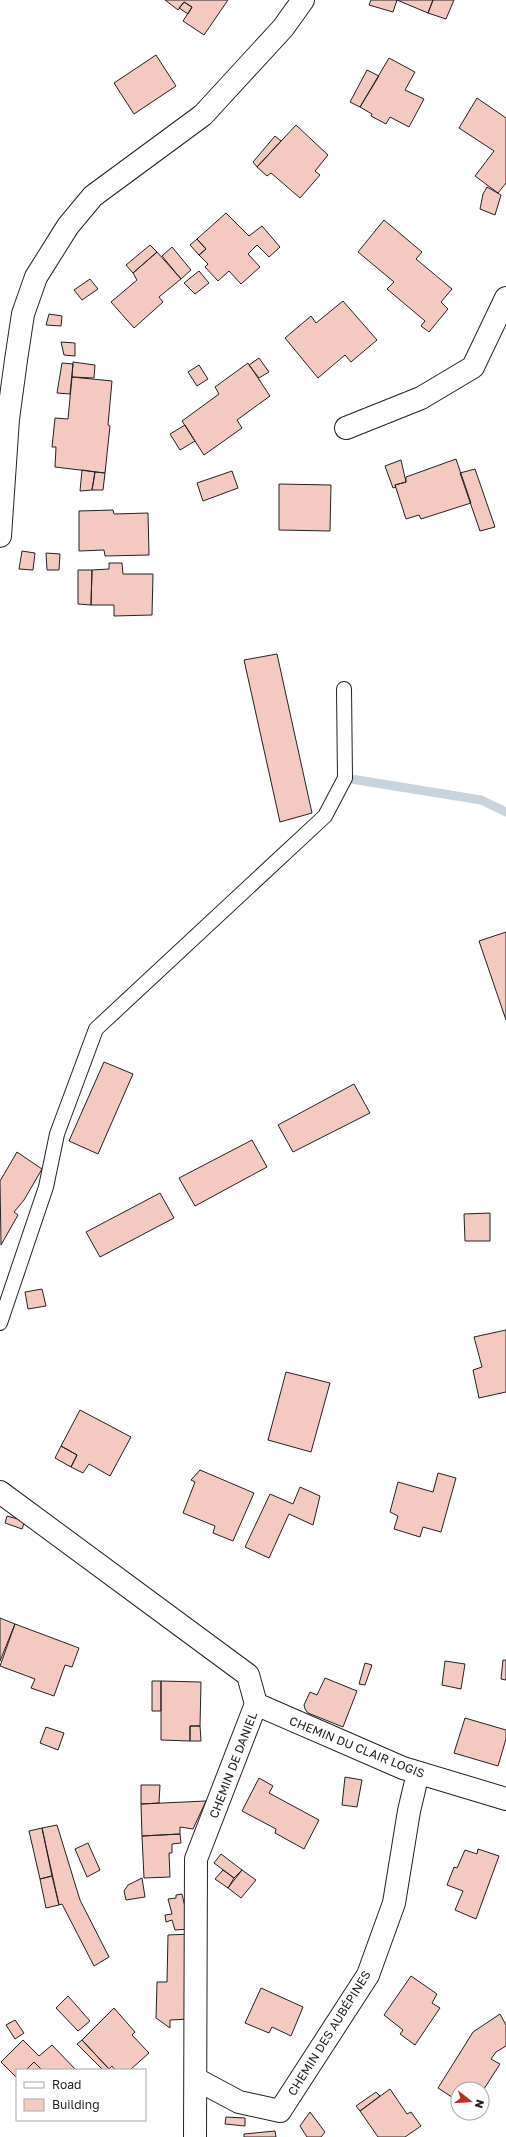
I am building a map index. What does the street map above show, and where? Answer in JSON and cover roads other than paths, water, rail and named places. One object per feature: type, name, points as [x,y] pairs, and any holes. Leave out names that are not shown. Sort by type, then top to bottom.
[{"type":"street","points":[[0,536],[3,473],[16,360],[23,314],[36,276],[68,226],[93,196],[203,115],[283,28],[303,0]]},
{"type":"street","points":[[346,428],[421,398],[473,367],[506,298]]},
{"type":"street","name":"CHEMIN DE DANIEL","points":[[0,1492],[248,1674],[256,1704],[196,1859],[195,2137]]},
{"type":"street","name":"CHEMIN DU CLAIR LOGIS","points":[[256,1704],[403,1768],[506,1799]]},
{"type":"street","name":"CHEMIN DES AUBÉPINES","points":[[196,2079],[239,2102],[280,2111],[368,1975],[394,1904],[408,1812],[418,1772]]},
{"type":"lane","points":[[0,1324],[46,1187],[57,1134],[96,1029],[325,816],[345,778],[344,689]]},
{"type":"waterway","points":[[345,778],[481,800],[506,812]]}]
